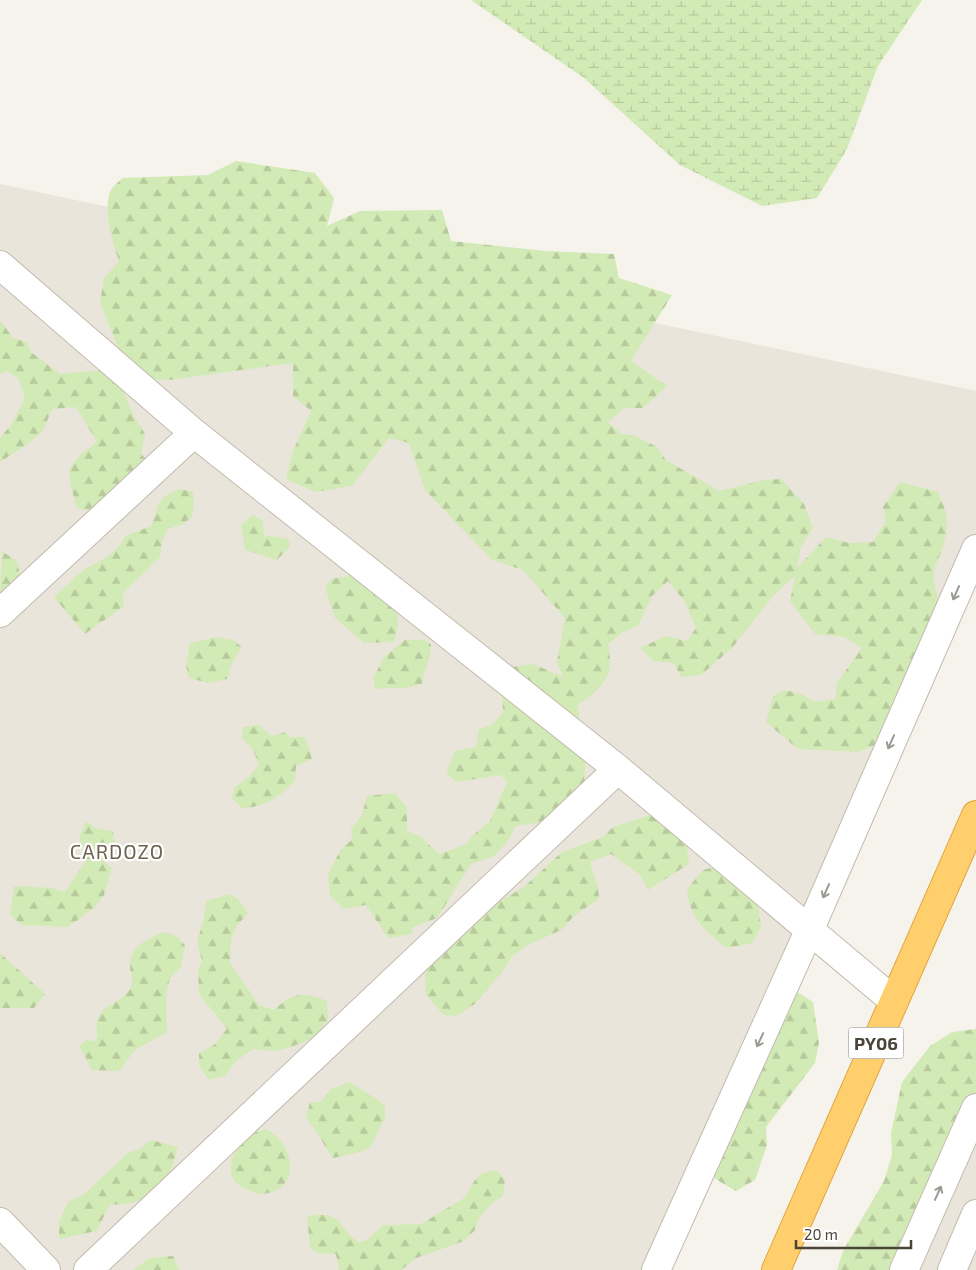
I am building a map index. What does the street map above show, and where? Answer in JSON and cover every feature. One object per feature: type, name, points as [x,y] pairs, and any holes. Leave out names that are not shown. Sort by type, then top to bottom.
[{"type":"highway","name":"PY06","points":[[776,1270],[976,816]]},
{"type":"street","points":[[0,265],[194,433],[618,769],[894,1001]]},
{"type":"street","points":[[0,613],[194,433]]},
{"type":"street","points":[[656,1270],[809,931],[976,549]]},
{"type":"street","points":[[88,1270],[618,769]]},
{"type":"street","points":[[904,1270],[976,1108]]},
{"type":"street","points":[[952,1270],[976,1214]]},
{"type":"street","points":[[0,1222],[46,1270]]},
{"type":"shaded area","points":[[0,184],[976,391],[976,549],[659,1270],[0,1270]]},
{"type":"shaded area","points":[[976,1083],[976,1270],[895,1270]]},
{"type":"green space","points":[[471,0],[922,0],[878,66],[847,149],[817,198],[762,206],[680,165],[584,78]]},
{"type":"green space","points":[[236,161],[315,173],[334,198],[327,226],[360,211],[442,210],[451,241],[545,251],[614,254],[619,278],[672,295],[631,361],[667,386],[643,408],[624,408],[608,422],[621,434],[633,435],[657,447],[666,460],[719,491],[764,480],[781,479],[804,504],[813,528],[801,547],[797,568],[826,537],[849,543],[873,542],[886,521],[883,507],[900,482],[938,492],[947,521],[946,536],[935,566],[934,585],[948,613],[894,737],[858,752],[798,749],[766,722],[773,696],[785,690],[801,694],[815,702],[835,699],[837,683],[862,648],[844,637],[815,634],[790,601],[795,576],[774,595],[732,648],[701,675],[681,677],[674,663],[653,661],[640,648],[666,636],[687,641],[696,628],[685,602],[668,581],[652,596],[638,626],[623,632],[608,644],[610,666],[605,681],[594,693],[577,706],[579,713],[578,725],[587,744],[584,782],[575,800],[575,817],[516,826],[508,841],[494,856],[471,864],[437,918],[413,927],[412,934],[388,938],[366,905],[344,909],[330,895],[328,874],[341,849],[352,840],[351,829],[362,815],[367,796],[395,793],[407,808],[407,831],[420,836],[439,854],[465,845],[472,836],[490,821],[507,782],[501,775],[457,782],[446,774],[455,751],[476,747],[479,729],[492,725],[503,712],[502,689],[511,667],[533,664],[563,677],[557,662],[565,618],[523,570],[492,560],[425,490],[409,443],[389,438],[352,486],[315,492],[286,479],[293,451],[311,411],[293,396],[293,363],[169,380],[131,379],[100,303],[104,278],[119,261],[111,236],[108,215],[111,190],[122,178],[208,175]]},
{"type":"green space","points":[[0,320],[13,338],[27,342],[31,352],[60,374],[113,369],[134,416],[145,434],[141,454],[149,462],[97,512],[77,508],[71,487],[69,470],[80,455],[97,442],[76,407],[52,409],[43,431],[29,443],[0,462],[0,438],[11,425],[25,398],[18,378],[7,371],[0,374]]},
{"type":"green space","points":[[181,489],[193,492],[192,517],[182,525],[168,528],[162,541],[160,557],[123,593],[124,606],[85,634],[54,597],[84,570],[118,548],[125,536],[151,526],[163,498]]},
{"type":"green space","points":[[253,515],[263,521],[264,535],[289,539],[290,546],[277,560],[245,550],[241,525]]},
{"type":"green space","points":[[2,551],[17,561],[20,576],[0,592]]},
{"type":"green space","points":[[359,568],[397,601],[398,625],[394,642],[364,643],[335,618],[325,587],[332,579],[348,576]]},
{"type":"green space","points":[[217,637],[233,640],[242,647],[230,667],[227,679],[209,683],[189,678],[186,666],[190,643]]},
{"type":"green space","points":[[405,640],[424,640],[431,644],[422,684],[405,688],[375,689],[373,678],[385,656]]},
{"type":"green space","points":[[258,725],[272,736],[286,732],[289,737],[305,737],[312,759],[296,766],[295,781],[278,796],[258,806],[242,808],[232,798],[235,787],[249,777],[259,764],[252,748],[242,739],[243,727]]},
{"type":"green space","points":[[657,813],[686,839],[689,864],[648,890],[640,875],[611,854],[590,862],[599,899],[574,916],[561,930],[526,946],[512,956],[502,972],[475,1004],[456,1016],[444,1015],[426,995],[425,974],[434,956],[485,911],[524,887],[562,852],[603,837],[613,827]]},
{"type":"green space","points":[[86,821],[95,828],[113,831],[115,843],[107,847],[103,861],[112,868],[104,895],[95,907],[68,927],[22,925],[10,915],[14,886],[52,888],[65,892],[86,860],[79,838]]},
{"type":"green space","points":[[714,867],[757,893],[761,927],[752,943],[727,948],[705,929],[691,908],[687,889],[703,870]]},
{"type":"green space","points":[[230,894],[239,900],[248,913],[236,927],[231,939],[230,963],[259,1005],[274,1010],[293,997],[299,995],[312,996],[327,1001],[328,1020],[314,1038],[275,1051],[253,1049],[236,1061],[225,1076],[209,1080],[199,1066],[199,1053],[214,1045],[227,1029],[199,994],[198,972],[202,961],[197,942],[204,918],[206,901]]},
{"type":"green space","points":[[163,932],[176,936],[185,945],[181,967],[170,978],[166,994],[167,1032],[135,1050],[119,1071],[92,1070],[79,1046],[86,1040],[96,1041],[99,1016],[106,1008],[128,992],[132,984],[130,962],[134,951],[142,943]]},
{"type":"green space","points":[[0,953],[45,994],[34,1008],[0,1008]]},
{"type":"green space","points":[[796,991],[813,1002],[819,1043],[815,1063],[766,1127],[767,1145],[755,1180],[736,1191],[706,1171]]},
{"type":"green space","points":[[976,1029],[976,1141],[969,1159],[949,1178],[909,1270],[837,1270],[843,1251],[884,1181],[892,1155],[891,1133],[902,1082],[930,1046],[952,1032]]},
{"type":"green space","points":[[349,1082],[385,1106],[385,1118],[371,1146],[364,1151],[333,1158],[306,1119],[310,1102],[321,1102],[331,1089]]},
{"type":"green space","points":[[266,1129],[276,1136],[283,1145],[288,1155],[290,1166],[289,1176],[284,1185],[275,1191],[260,1194],[248,1190],[235,1181],[232,1176],[231,1164],[236,1151],[252,1134]]},
{"type":"green space","points":[[151,1140],[178,1147],[165,1189],[132,1203],[110,1205],[96,1231],[59,1239],[59,1222],[68,1202],[83,1195],[129,1152],[138,1150]]},
{"type":"green space","points":[[497,1170],[505,1181],[503,1196],[490,1205],[479,1219],[475,1230],[464,1241],[416,1258],[401,1270],[339,1270],[336,1254],[317,1253],[310,1247],[307,1216],[319,1215],[334,1218],[359,1242],[367,1240],[383,1225],[421,1224],[464,1198],[475,1180],[483,1173]]},
{"type":"green space","points":[[173,1256],[179,1270],[134,1270],[149,1258]]},
{"type":"district","name":"CARDOZO","points":[[117,851]]}]
